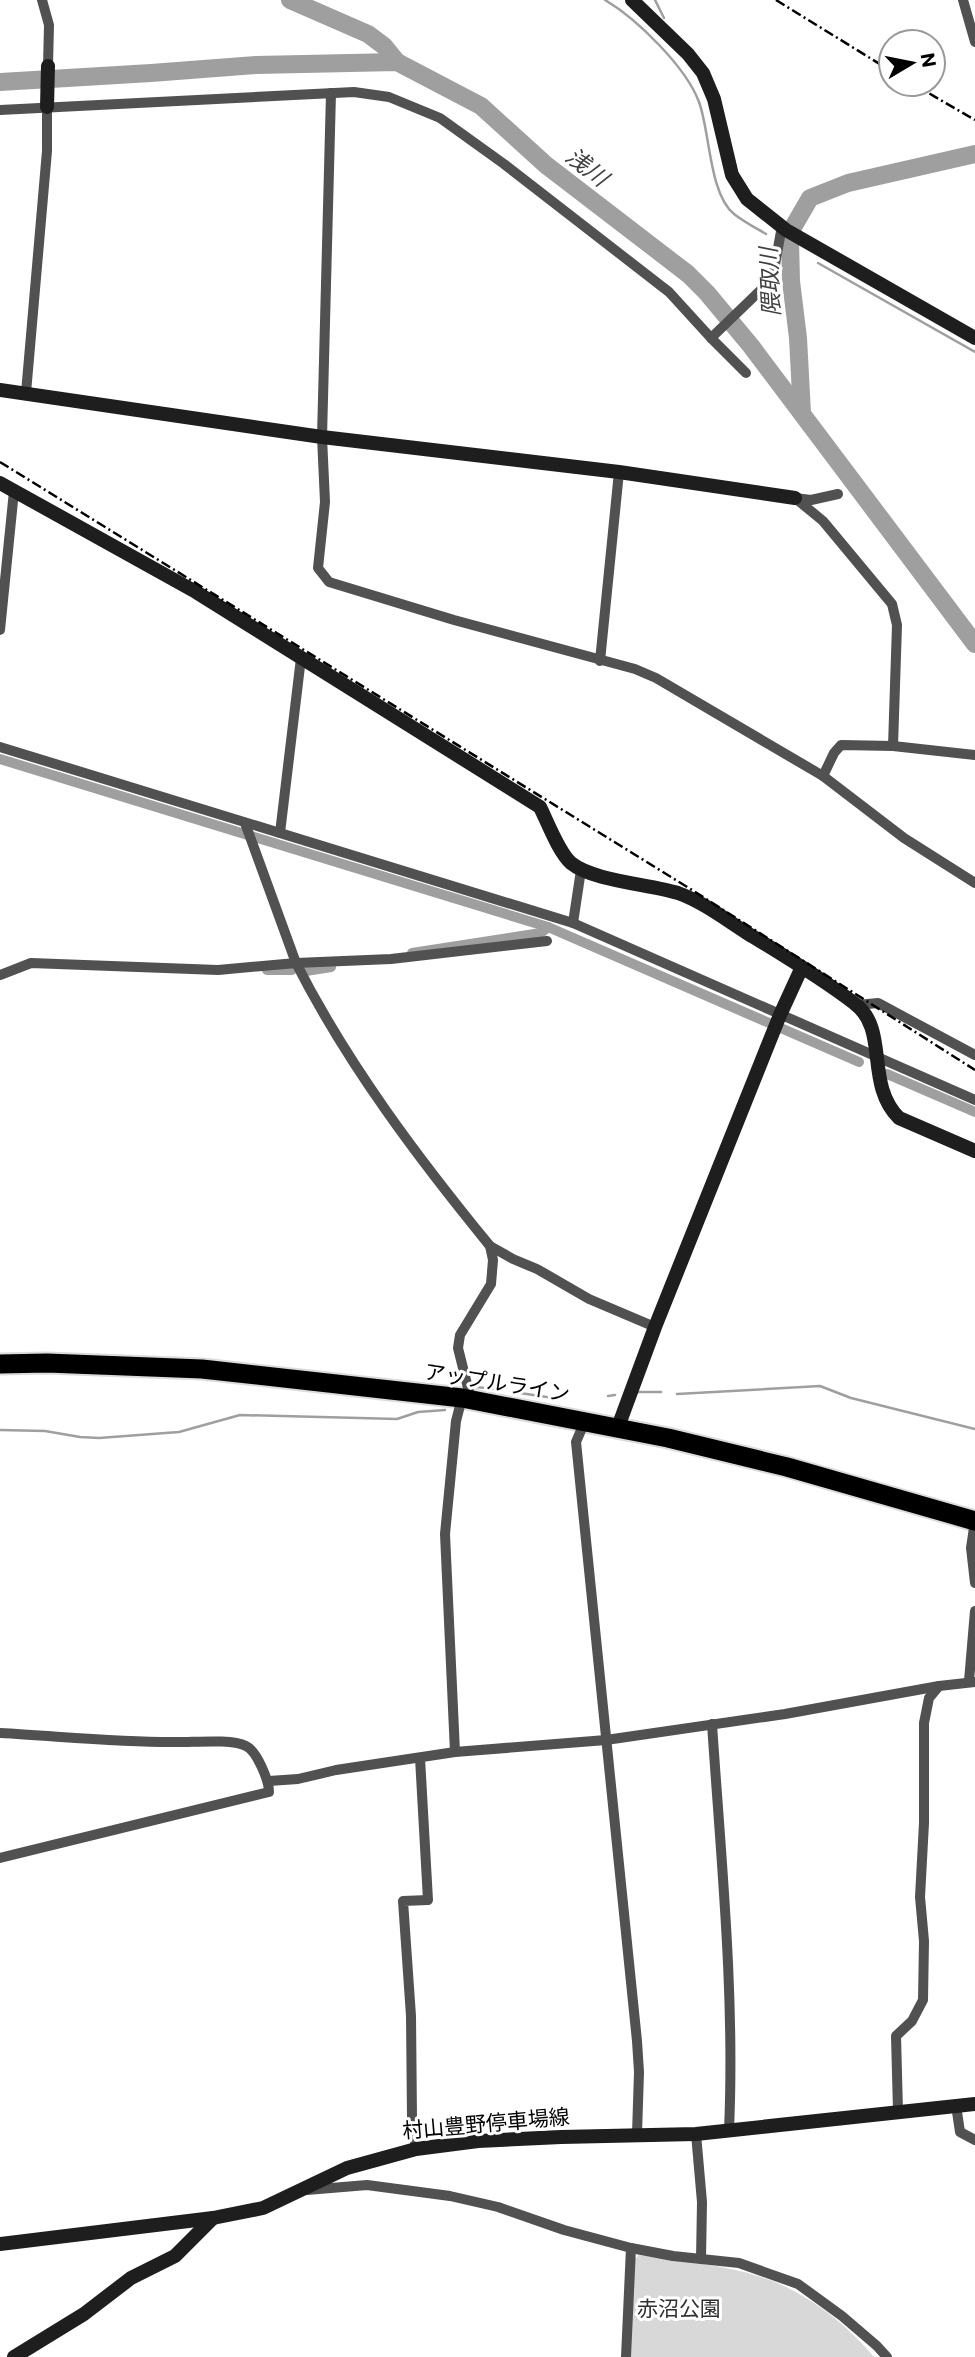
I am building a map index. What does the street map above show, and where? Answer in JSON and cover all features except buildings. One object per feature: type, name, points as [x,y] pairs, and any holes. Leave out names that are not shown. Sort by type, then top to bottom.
[{"type":"highway","name":"アップルライン","points":[[0,1364],[47,1363],[202,1369],[466,1399],[618,1427],[787,1467],[975,1521]]},
{"type":"street","points":[[26,393],[46,163],[49,25],[42,0]]},
{"type":"street","points":[[632,0],[688,54],[702,73],[714,99],[732,175],[747,200],[784,228],[975,338]]},
{"type":"street","points":[[963,0],[975,41]]},
{"type":"street","points":[[0,110],[354,92],[389,97],[440,118],[594,232],[669,292],[747,373]]},
{"type":"street","points":[[331,93],[322,437],[325,502],[318,568],[329,582],[635,669],[656,678],[823,776],[904,838],[975,883]]},
{"type":"street","points":[[712,337],[769,282],[784,228]]},
{"type":"street","points":[[0,390],[322,437],[619,472],[794,498],[811,500],[838,494]]},
{"type":"street","points":[[600,661],[619,472]]},
{"type":"street","points":[[0,482],[196,592],[540,807],[568,861],[582,870],[677,893],[697,901],[857,1004],[868,1017],[874,1035],[881,1090],[886,1102],[899,1118],[975,1151]]},
{"type":"street","points":[[0,630],[14,491]]},
{"type":"street","points":[[794,498],[824,521],[892,604],[897,625],[893,746]]},
{"type":"street","points":[[279,833],[301,659]]},
{"type":"street","points":[[823,776],[841,745],[893,746],[975,755]]},
{"type":"street","points":[[0,747],[246,826],[279,833],[573,923],[777,1023],[877,1059],[975,1100]]},
{"type":"street","points":[[246,826],[296,963],[366,1079],[435,1178],[490,1246],[589,1299],[655,1327]]},
{"type":"street","points":[[573,923],[582,870]]},
{"type":"street","points":[[0,975],[31,962],[218,970],[391,959],[547,942]]},
{"type":"street","points":[[618,1427],[655,1327],[802,967]]},
{"type":"street","points":[[857,1004],[878,1003],[975,1055]]},
{"type":"street","points":[[455,1752],[445,1534],[456,1421],[466,1399],[458,1348],[460,1335],[491,1284],[493,1260],[490,1246]]},
{"type":"street","points":[[585,1421],[576,1442],[637,2041],[637,2134]]},
{"type":"street","points":[[975,1521],[971,1548],[975,1583]]},
{"type":"street","points":[[269,1781],[455,1752],[606,1740],[785,1714],[972,1681],[975,1611]]},
{"type":"street","points":[[898,2111],[896,2036],[912,2021],[923,2000],[924,1941],[920,1897],[924,1823],[924,1723],[929,1698],[939,1686]]},
{"type":"street","points":[[712,1724],[729,1990],[729,2130]]},
{"type":"street","points":[[0,1733],[246,1745],[253,1751],[269,1781],[270,1792],[0,1858]]},
{"type":"street","points":[[416,2149],[403,1901],[428,1900],[419,1758]]},
{"type":"street","name":"村山豊野停車場線","points":[[0,2244],[213,2218],[263,2208],[347,2168],[416,2149],[478,2141],[696,2134],[975,2104]]},
{"type":"street","points":[[956,2105],[961,2132],[975,2140]]},
{"type":"street","points":[[696,2134],[702,2202],[701,2259]]},
{"type":"street","points":[[298,2192],[367,2185],[450,2196],[498,2207],[564,2230],[631,2248],[738,2263],[798,2284],[842,2316],[887,2357]]},
{"type":"street","points":[[14,2357],[84,2314],[131,2278],[175,2256],[213,2218]]},
{"type":"street","points":[[626,2357],[631,2248]]},
{"type":"green space","name":"赤沼公園","points":[[639,2255],[731,2269],[777,2283],[823,2309],[874,2357],[628,2357],[635,2259]]},
{"type":"waterway","points":[[290,0],[368,34],[384,46],[397,62]]},
{"type":"waterway","points":[[605,0],[645,31],[672,59],[693,88],[703,114],[715,177],[726,205],[738,217],[766,234]]},
{"type":"waterway","points":[[655,0],[664,18]]},
{"type":"waterway","name":"浅川","points":[[0,82],[256,65],[397,62],[481,106],[546,165],[688,274],[707,293],[751,346],[975,644]]},
{"type":"waterway","name":"隈取川","points":[[802,413],[790,240],[792,229],[810,198],[848,183],[975,154]]},
{"type":"waterway","points":[[818,263],[975,352]]},
{"type":"waterway","points":[[0,759],[548,927],[859,1062]]},
{"type":"waterway","points":[[412,953],[541,933],[548,927]]},
{"type":"waterway","points":[[306,971],[331,967]]},
{"type":"waterway","points":[[267,970],[292,970]]},
{"type":"waterway","points":[[887,1074],[975,1112]]},
{"type":"waterway","points":[[677,1394],[820,1386],[851,1398],[975,1429]]},
{"type":"waterway","points":[[476,1387],[494,1389]]},
{"type":"waterway","points":[[638,1392],[661,1392]]},
{"type":"waterway","points":[[520,1393],[560,1399]]},
{"type":"waterway","points":[[608,1396],[615,1395]]},
{"type":"waterway","points":[[0,1430],[45,1431],[99,1438],[179,1432],[240,1415],[397,1419],[418,1412],[445,1410]]},
{"type":"railway","points":[[776,0],[877,62]]},
{"type":"railway","points":[[937,98],[975,120]]},
{"type":"railway","points":[[0,462],[692,890],[975,1070]]}]
